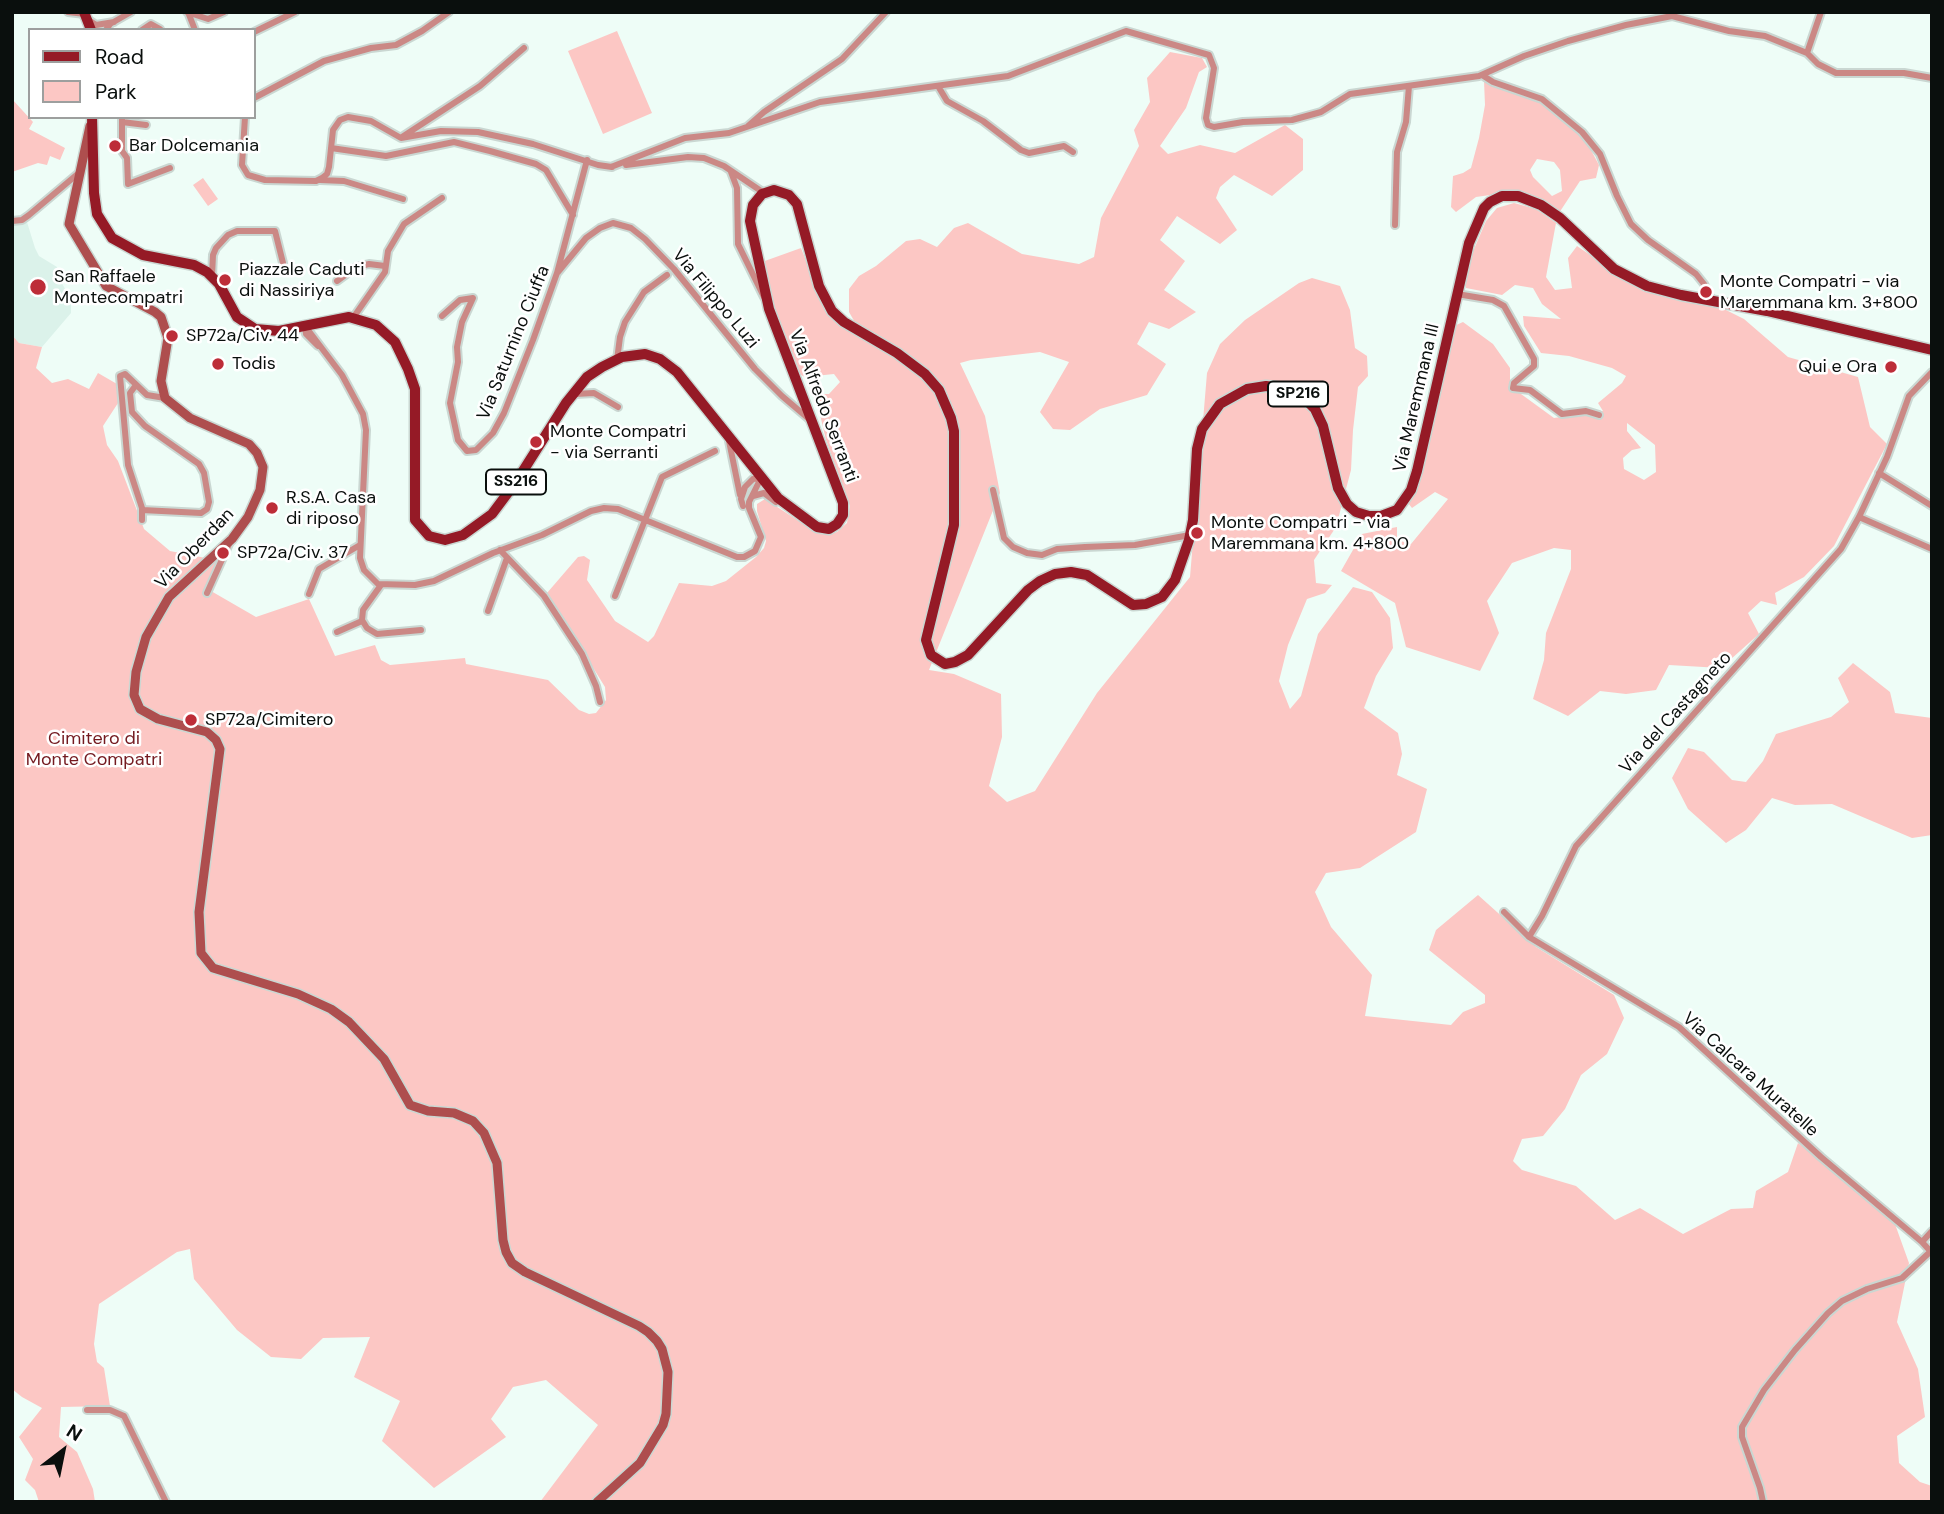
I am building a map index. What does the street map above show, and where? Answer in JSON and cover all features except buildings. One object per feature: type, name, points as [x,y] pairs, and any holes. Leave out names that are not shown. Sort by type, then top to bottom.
[{"type":"main road","points":[[85,14],[93,28]]},
{"type":"main road","points":[[92,119],[97,214],[111,238],[133,251],[194,265],[212,276],[242,323],[255,329],[285,330],[340,317],[353,317]]},
{"type":"main road","name":"Via Maremmana III","points":[[764,193],[774,190],[784,192],[797,202],[816,276],[828,305],[844,322],[897,353],[925,374],[940,393],[951,418],[954,431],[954,525],[926,640],[929,651],[937,660],[951,663],[968,655],[1031,587],[1055,574],[1071,572],[1087,575],[1133,605],[1157,600],[1167,593],[1175,580],[1190,535],[1196,454],[1202,429],[1209,416],[1227,398],[1240,391],[1271,386],[1289,390],[1312,405],[1328,438],[1338,488],[1345,502],[1352,509],[1373,517],[1396,510],[1414,481],[1469,243],[1480,215],[1493,200],[1511,195],[1533,201],[1549,210],[1606,262],[1628,278],[1652,288],[1768,311],[1932,350]]},
{"type":"main road","name":"Via Alfredo Serranti","points":[[764,193],[754,202],[750,219],[769,309],[843,503],[844,511],[839,523],[829,528],[820,528],[806,520]]},
{"type":"main road","name":"SS216","points":[[353,317],[371,323],[387,333],[399,349],[408,369],[416,398],[414,512],[418,525],[434,538],[459,538],[492,514],[573,394],[591,373],[627,356],[645,354],[665,362],[683,379],[778,498],[806,520]]},
{"type":"street","points":[[68,12],[85,14]]},
{"type":"street","points":[[107,28],[131,12]]},
{"type":"street","points":[[188,12],[208,19],[224,12]]},
{"type":"street","points":[[256,31],[295,12]]},
{"type":"street","points":[[256,97],[324,61],[396,45],[449,12]]},
{"type":"street","points":[[747,127],[764,112],[842,59],[886,12]]},
{"type":"street","points":[[1807,53],[1821,12]]},
{"type":"street","points":[[611,167],[685,138],[720,135],[828,100],[1016,74],[1126,31],[1204,52],[1211,57],[1214,68],[1206,118],[1212,127],[1299,118],[1324,110],[1350,94],[1482,75],[1524,56],[1568,41],[1674,14],[1729,31],[1765,36],[1807,53],[1818,64],[1836,73],[1904,74],[1932,78]]},
{"type":"street","points":[[93,28],[114,22]]},
{"type":"street","points":[[401,138],[480,86],[524,48]]},
{"type":"street","points":[[1482,75],[1493,82],[1542,99],[1582,132],[1600,154],[1616,196],[1631,224],[1648,240],[1696,274],[1712,301]]},
{"type":"street","points":[[938,86],[947,101],[983,121],[1023,151],[1064,146],[1073,152]]},
{"type":"street","points":[[1395,225],[1396,163],[1405,125],[1409,86]]},
{"type":"street","points":[[316,181],[327,174],[334,127],[340,120],[348,117],[371,121],[401,138],[441,131],[478,132],[533,144],[611,167],[697,156],[727,168],[764,193]]},
{"type":"street","points":[[92,119],[69,224],[106,286],[161,317],[168,338],[161,382],[164,398],[147,395],[125,374],[120,376],[128,465],[142,510],[142,520]]},
{"type":"street","points":[[244,119],[242,158],[248,175],[265,180],[344,181],[403,199]]},
{"type":"street","points":[[146,125],[122,120],[122,151],[127,158],[128,184],[170,168]]},
{"type":"street","points":[[331,148],[386,156],[454,142],[490,151],[536,164],[546,170],[573,215]]},
{"type":"street","name":"Via Saturnino Ciuffa","points":[[442,316],[460,300],[472,298],[462,322],[450,403],[458,440],[467,451],[476,450],[493,433],[504,414],[557,273],[587,160]]},
{"type":"street","points":[[727,168],[737,188],[738,244],[769,309]]},
{"type":"street","points":[[12,221],[22,220],[30,215],[80,172]]},
{"type":"street","points":[[353,317],[385,272],[388,251],[404,224],[442,198]]},
{"type":"street","name":"Via Filippo Luzi","points":[[557,273],[592,233],[608,224],[618,223],[635,231],[674,269],[755,369],[807,417],[815,430]]},
{"type":"street","points":[[212,276],[216,248],[237,230],[275,231],[283,262]]},
{"type":"street","points":[[567,237],[568,243],[573,246],[582,243]]},
{"type":"street","points":[[337,281],[356,267],[369,264],[385,266]]},
{"type":"street","points":[[617,360],[625,322],[643,292],[667,275]]},
{"type":"street","points":[[1457,294],[1493,300],[1504,306],[1534,359],[1534,366],[1514,383],[1513,388],[1530,390],[1562,414],[1586,411],[1599,415]]},
{"type":"street","points":[[316,341],[316,328],[323,322]]},
{"type":"street","points":[[305,326],[306,334],[316,341],[342,375],[355,397],[365,423],[360,558],[364,570],[374,582],[381,585],[434,581],[597,509],[618,509],[737,557],[746,557],[755,551],[761,537],[749,510],[751,498],[761,478]]},
{"type":"street","points":[[285,330],[316,341]]},
{"type":"street","name":"Via del Castagneto","points":[[1529,937],[1576,846],[1841,549],[1887,457],[1909,396],[1932,372]]},
{"type":"street","points":[[136,385],[130,393],[132,412],[145,426],[199,464],[204,473],[209,502],[207,509],[201,513],[142,510]]},
{"type":"street","points":[[573,394],[594,393],[618,407]]},
{"type":"street","name":"Via Oberdan","points":[[164,398],[190,418],[249,444],[261,459],[263,471],[255,503],[242,526],[232,539],[177,589],[162,608],[149,630],[141,652],[134,688],[137,705],[147,715],[206,732],[216,740],[220,749],[199,912],[198,936],[201,953],[213,968],[298,994],[331,1009],[349,1022],[384,1059],[410,1105],[420,1109],[454,1113],[468,1118],[482,1129],[497,1163],[503,1240],[512,1262],[525,1272],[639,1326],[653,1336],[664,1355],[668,1382],[663,1425],[639,1463],[597,1502]]},
{"type":"street","points":[[725,433],[732,450],[743,506],[757,534],[755,551]]},
{"type":"street","points":[[615,596],[664,476],[715,451]]},
{"type":"street","points":[[1879,473],[1932,506]]},
{"type":"street","points":[[743,506],[742,496],[746,485],[753,479],[761,478]]},
{"type":"street","points":[[993,491],[1003,536],[1011,546],[1027,553],[1042,555],[1057,550],[1135,545],[1190,535]]},
{"type":"street","points":[[751,498],[759,493],[766,494],[785,509],[806,520]]},
{"type":"street","points":[[1859,517],[1932,549]]},
{"type":"street","points":[[207,593],[232,539]]},
{"type":"street","points":[[309,594],[318,569],[360,545]]},
{"type":"street","points":[[500,550],[544,596],[582,654],[600,702]]},
{"type":"street","points":[[488,611],[508,558]]},
{"type":"street","points":[[381,585],[362,610],[362,621],[367,628],[377,634],[421,630]]},
{"type":"street","points":[[337,632],[362,621]]},
{"type":"street","name":"Via Calcara Muratelle","points":[[1504,912],[1529,937],[1679,1027],[1821,1157],[1923,1242],[1931,1252]]},
{"type":"street","points":[[1923,1242],[1932,1231]]},
{"type":"street","points":[[1763,1502],[1742,1437],[1742,1427],[1764,1390],[1795,1350],[1835,1307],[1867,1289],[1902,1278],[1931,1252]]},
{"type":"street","points":[[87,1410],[110,1410],[124,1416],[166,1502]]},
{"type":"shaded area","name":"San Raffaele Montecompatri","points":[[27,222],[39,256],[57,267],[57,275],[71,299],[71,313],[42,347],[19,343],[12,335],[12,224]]},
{"type":"green space","points":[[617,31],[652,113],[603,134],[568,51]]},
{"type":"green space","name":"Cimitero di Monte Compatri","points":[[1170,52],[1202,58],[1207,67],[1199,72],[1186,108],[1160,146],[1168,154],[1200,145],[1235,153],[1285,125],[1303,139],[1303,170],[1272,196],[1234,175],[1220,187],[1216,198],[1237,230],[1220,244],[1177,216],[1160,240],[1185,261],[1164,290],[1196,312],[1169,329],[1149,322],[1137,344],[1166,364],[1147,395],[1100,409],[1070,430],[1053,429],[1040,412],[1069,362],[1040,352],[960,363],[985,416],[1000,493],[929,670],[954,674],[1001,694],[1002,737],[989,786],[1007,802],[1035,791],[1097,693],[1190,577],[1207,373],[1220,344],[1245,320],[1299,283],[1312,278],[1340,286],[1350,310],[1355,348],[1367,356],[1368,376],[1358,387],[1351,470],[1336,527],[1314,560],[1316,583],[1332,585],[1325,593],[1307,599],[1288,645],[1279,681],[1290,709],[1301,696],[1318,634],[1353,587],[1372,592],[1390,618],[1393,648],[1376,676],[1364,708],[1398,733],[1402,754],[1397,775],[1427,789],[1416,832],[1360,868],[1326,873],[1315,892],[1331,927],[1372,975],[1365,1016],[1451,1025],[1463,1012],[1485,1003],[1485,995],[1429,950],[1436,930],[1478,895],[1536,947],[1614,995],[1624,1018],[1607,1054],[1581,1075],[1565,1109],[1543,1136],[1522,1139],[1513,1161],[1522,1170],[1576,1186],[1615,1220],[1640,1208],[1683,1234],[1731,1209],[1753,1208],[1756,1191],[1788,1172],[1798,1143],[1891,1213],[1909,1263],[1897,1322],[1918,1369],[1925,1417],[1897,1436],[1899,1463],[1920,1482],[1932,1486],[1932,1502],[540,1502],[598,1425],[546,1380],[513,1387],[491,1419],[506,1437],[434,1488],[382,1441],[400,1401],[354,1377],[370,1337],[323,1338],[301,1359],[271,1357],[237,1330],[194,1279],[190,1249],[177,1252],[99,1304],[94,1344],[97,1362],[104,1368],[110,1406],[61,1407],[59,1437],[77,1452],[93,1489],[95,1502],[39,1502],[35,1490],[25,1480],[33,1459],[19,1437],[42,1408],[12,1389],[12,335],[19,343],[42,347],[36,368],[52,383],[68,379],[89,389],[98,373],[117,384],[120,400],[103,426],[107,445],[118,461],[144,529],[170,551],[216,560],[211,591],[256,617],[309,599],[335,656],[375,645],[381,660],[390,665],[465,658],[466,664],[548,680],[579,710],[589,714],[596,713],[606,700],[605,687],[547,593],[578,557],[584,556],[590,560],[587,580],[615,621],[648,642],[654,636],[679,583],[712,586],[726,581],[764,548],[766,541],[757,504],[765,499],[814,531],[826,535],[837,532],[847,523],[850,506],[826,440],[818,406],[820,394],[829,394],[840,382],[834,374],[805,377],[797,373],[771,305],[762,262],[801,248],[821,299],[861,333],[849,312],[849,289],[859,276],[876,266],[906,241],[920,239],[937,247],[954,228],[968,223],[1022,254],[1079,264],[1094,257],[1101,218],[1139,146],[1134,130],[1150,102],[1147,78]]},
{"type":"green space","points":[[1484,81],[1538,99],[1560,114],[1585,139],[1599,165],[1596,178],[1580,181],[1559,213],[1534,196],[1518,191],[1476,197],[1456,212],[1451,207],[1453,176],[1471,168],[1485,105]],"holes":[[[1537,159],[1554,162],[1560,170],[1562,191],[1552,196],[1533,177],[1530,170]]]},
{"type":"green space","points":[[12,99],[33,122],[29,129],[65,148],[60,160],[50,156],[47,165],[38,163],[12,172]]},
{"type":"green space","points":[[203,178],[218,199],[208,206],[193,185]]},
{"type":"green space","points":[[1514,203],[1536,209],[1556,223],[1546,277],[1555,290],[1572,288],[1568,258],[1577,246],[1643,291],[1724,309],[1744,319],[1788,357],[1858,377],[1870,427],[1887,444],[1834,546],[1804,577],[1775,593],[1777,605],[1761,601],[1748,613],[1759,634],[1721,668],[1669,665],[1656,690],[1626,694],[1600,691],[1568,716],[1533,699],[1544,660],[1546,633],[1571,569],[1571,550],[1554,548],[1512,563],[1487,601],[1499,633],[1480,671],[1406,647],[1395,603],[1341,571],[1362,534],[1397,527],[1397,540],[1411,544],[1448,499],[1435,492],[1412,508],[1408,503],[1418,487],[1454,326],[1463,322],[1493,344],[1510,368],[1510,386],[1554,418],[1603,411],[1598,403],[1622,383],[1626,376],[1612,368],[1569,356],[1541,353],[1524,326],[1523,316],[1561,319],[1542,304],[1533,288],[1515,285],[1502,295],[1466,288],[1466,268],[1486,221],[1497,208]],"holes":[[[1627,423],[1655,445],[1656,472],[1644,480],[1624,469],[1623,458],[1632,450],[1641,448],[1627,431]]]},
{"type":"green space","points":[[1853,663],[1890,692],[1895,713],[1932,718],[1932,835],[1912,838],[1832,804],[1795,805],[1772,798],[1746,830],[1726,843],[1688,809],[1672,778],[1688,748],[1704,752],[1732,780],[1746,782],[1763,761],[1776,734],[1831,717],[1849,702],[1838,678]]},
{"type":"place","name":"Bar Dolcemania","points":[[115,146]]},
{"type":"place","name":"Piazzale Caduti di Nassiriya","points":[[225,280]]},
{"type":"place","name":"San Raffaele Montecompatri","points":[[38,287]]},
{"type":"place","name":"Monte Compatri - via Maremmana km. 3+800","points":[[1706,292]]},
{"type":"place","name":"SP72a/Civ. 44","points":[[172,336]]},
{"type":"place","name":"Todis","points":[[218,364]]},
{"type":"place","name":"Qui e Ora","points":[[1891,367]]},
{"type":"place","name":"Monte Compatri - via Serranti","points":[[536,442]]},
{"type":"place","name":"R.S.A. Casa di riposo","points":[[272,508]]},
{"type":"place","name":"Monte Compatri - via Maremmana km. 4+800","points":[[1197,533]]},
{"type":"place","name":"SP72a/Civ. 37","points":[[223,553]]},
{"type":"place","name":"SP72a/Cimitero","points":[[191,720]]}]
